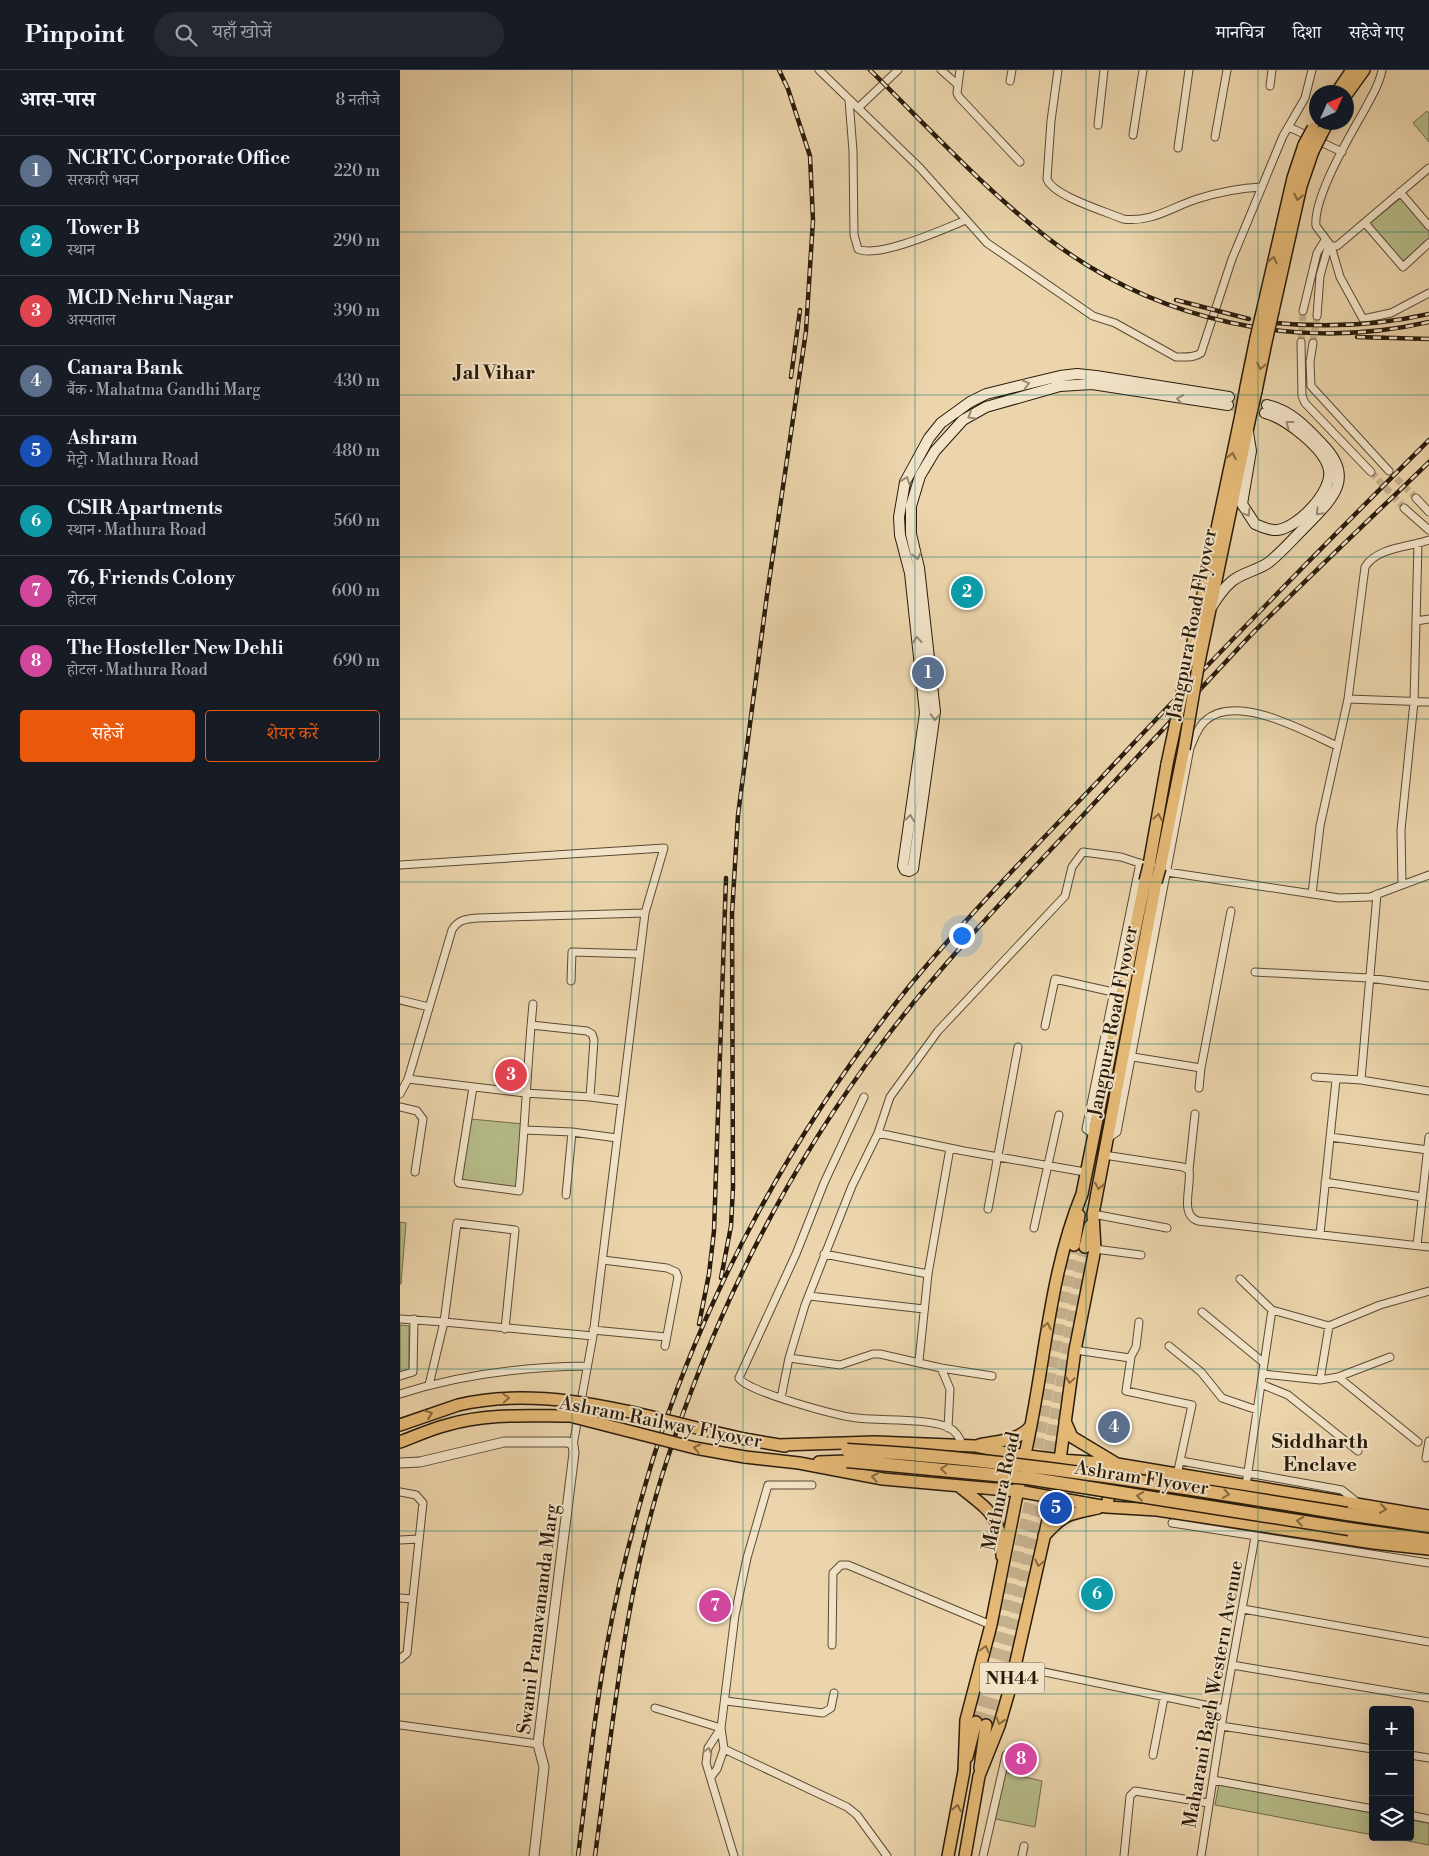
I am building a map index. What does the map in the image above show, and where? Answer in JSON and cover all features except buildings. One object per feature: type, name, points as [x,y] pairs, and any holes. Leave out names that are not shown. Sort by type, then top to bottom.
[{"type":"highway","name":"Ashram Flyover","points":[[847,1455],[927,1454],[1029,1466],[1188,1488],[1429,1526]]},
{"type":"highway","name":"Ashram Flyover","points":[[847,1455],[1027,1478],[1429,1540]]},
{"type":"main road","points":[[1342,85],[1352,70]]},
{"type":"main road","points":[[1353,85],[1364,70]]},
{"type":"main road","name":"Jangpura Road Flyover","points":[[1094,1128],[1272,263],[1298,161],[1313,130]]},
{"type":"main road","name":"Jangpura Road Flyover","points":[[1109,1132],[1210,609],[1248,431],[1301,186],[1313,151],[1324,130]]},
{"type":"main road","points":[[1077,374],[1096,376],[1229,401],[1092,384],[1060,386],[1002,401],[980,410],[952,430],[935,451],[920,476],[911,506],[911,534],[919,568],[935,712],[913,868],[909,871],[905,870],[903,866],[926,712],[910,573],[900,535],[899,517],[904,482],[919,452],[941,423],[970,402],[986,394],[1060,376],[1077,374]]},
{"type":"main road","points":[[1210,609],[1230,583],[1240,576],[1267,564],[1327,504],[1338,488],[1334,470],[1321,454],[1294,428],[1266,409]]},
{"type":"main road","points":[[1248,431],[1251,450],[1242,504],[1255,524],[1277,530],[1288,527],[1299,520],[1321,497],[1334,470]]},
{"type":"main road","name":"Mathura Road","points":[[948,1856],[964,1771],[966,1720],[991,1625],[1032,1426],[1044,1343],[1070,1224],[1082,1194],[1094,1128]]},
{"type":"main road","points":[[1060,1460],[1075,1350],[1085,1247],[1109,1132]]},
{"type":"main road","points":[[1082,1194],[1085,1247]]},
{"type":"main road","name":"Ashram Railway Flyover","points":[[400,1425],[458,1405],[479,1400],[515,1397],[574,1400],[778,1445]]},
{"type":"main road","name":"Ashram Railway Flyover","points":[[400,1442],[447,1425],[483,1418],[521,1415],[570,1416],[695,1448],[745,1457],[799,1463]]},
{"type":"main road","points":[[1065,1420],[1072,1437],[1117,1464]]},
{"type":"main road","points":[[975,1446],[1008,1440],[1027,1432],[1032,1426]]},
{"type":"main road","points":[[778,1445],[875,1442],[962,1444],[1007,1453],[1060,1460],[1117,1464],[1177,1475],[1247,1480],[1360,1505],[1429,1516]]},
{"type":"main road","points":[[778,1445],[847,1455]]},
{"type":"main road","points":[[959,1486],[975,1446]]},
{"type":"main road","points":[[799,1463],[847,1455]]},
{"type":"main road","name":"NH44","points":[[965,1856],[979,1776],[999,1726],[1015,1666],[1060,1460]]},
{"type":"main road","points":[[799,1463],[883,1479],[1018,1491],[1107,1506],[1157,1510],[1374,1543],[1429,1549]]},
{"type":"main road","points":[[1107,1506],[1117,1464]]},
{"type":"main road","points":[[1157,1510],[1163,1472]]},
{"type":"main road","points":[[959,1486],[989,1510],[997,1521],[1002,1539],[1002,1565]]},
{"type":"main road","points":[[1044,1536],[1057,1521],[1069,1514],[1107,1506]]},
{"type":"main road","points":[[964,1771],[981,1724],[979,1776]]},
{"type":"street","points":[[819,70],[920,168],[987,243],[1093,316],[1115,323],[1176,357],[1197,356],[1204,346],[1232,259],[1283,136],[1309,86],[1312,70]]},
{"type":"street","points":[[858,108],[898,70]]},
{"type":"street","points":[[941,70],[958,89],[963,102],[1020,162]]},
{"type":"street","points":[[958,89],[960,70]]},
{"type":"street","points":[[1010,81],[1012,70]]},
{"type":"street","points":[[1058,70],[1051,121],[1047,179],[1049,183],[1062,193],[1124,219],[1134,220],[1151,218],[1195,199],[1235,188],[1262,187]]},
{"type":"street","points":[[1098,125],[1104,70]]},
{"type":"street","points":[[1133,135],[1143,70]]},
{"type":"street","points":[[1178,148],[1190,70]]},
{"type":"street","points":[[1215,137],[1227,70]]},
{"type":"street","points":[[1270,86],[1272,70]]},
{"type":"street","points":[[1382,70],[1375,89],[1342,152],[1319,205],[1315,220],[1316,226],[1329,243],[1340,277],[1363,319],[1391,313],[1429,293]]},
{"type":"street","points":[[849,100],[853,151],[854,243],[858,249],[862,251],[896,246],[966,220]]},
{"type":"street","points":[[1289,127],[1342,152]]},
{"type":"street","points":[[1329,243],[1337,246],[1429,168]]},
{"type":"street","points":[[1400,192],[1429,226]]},
{"type":"street","points":[[1364,222],[1403,267],[1429,243]]},
{"type":"street","points":[[1303,311],[1317,253],[1329,243]]},
{"type":"street","points":[[1317,316],[1320,276],[1329,243]]},
{"type":"street","points":[[1301,342],[1302,396],[1305,403],[1371,472]]},
{"type":"street","points":[[1312,343],[1310,362],[1311,386],[1389,471]]},
{"type":"street","points":[[1416,498],[1429,512]]},
{"type":"street","points":[[1404,508],[1429,530]]},
{"type":"street","points":[[1312,894],[1317,843],[1348,699],[1365,566],[1372,558],[1397,548],[1429,540]]},
{"type":"street","points":[[1402,885],[1401,830],[1414,702],[1418,543]]},
{"type":"street","points":[[1416,621],[1429,619]]},
{"type":"street","points":[[1348,699],[1429,702]]},
{"type":"street","points":[[1109,1132],[1117,1132],[1133,1057],[1190,748],[1199,728],[1206,720],[1233,712],[1258,713],[1337,746]]},
{"type":"street","points":[[400,865],[664,848],[644,913],[603,1260],[593,1333],[573,1446],[568,1442],[504,1442],[420,1462],[400,1463]]},
{"type":"street","points":[[781,1398],[789,1358],[824,1254],[852,1186],[878,1133],[890,1097],[906,1073],[951,1017],[1066,896],[1072,867],[1083,852],[1106,854],[1167,872],[1339,898],[1377,894],[1429,875]]},
{"type":"street","points":[[1094,1128],[1086,1129],[1140,863]]},
{"type":"street","points":[[1360,1080],[1377,894]]},
{"type":"street","points":[[1199,1088],[1201,1068],[1231,911]]},
{"type":"street","points":[[400,1094],[408,1079],[452,930],[456,923],[465,919],[644,913]]},
{"type":"street","points":[[571,981],[572,952],[639,954]]},
{"type":"street","points":[[1254,972],[1369,978],[1429,986]]},
{"type":"street","points":[[1045,1026],[1055,979],[1113,992]]},
{"type":"street","points":[[400,1000],[429,1008]]},
{"type":"street","points":[[473,1087],[459,1183],[518,1191],[525,1130],[533,1004]]},
{"type":"street","points":[[531,1025],[587,1031],[592,1034],[594,1040],[590,1097]]},
{"type":"street","points":[[988,1209],[1018,1047]]},
{"type":"street","points":[[1133,1057],[1201,1068]]},
{"type":"street","points":[[1315,1078],[1360,1080],[1429,1091]]},
{"type":"street","points":[[408,1079],[526,1094],[590,1097],[621,1101]]},
{"type":"street","points":[[1320,1234],[1336,1080]]},
{"type":"street","points":[[864,1097],[824,1183],[796,1254],[739,1378],[744,1383],[781,1398],[855,1418],[935,1424],[948,1428],[958,1435],[962,1444]]},
{"type":"street","points":[[400,1107],[417,1112],[423,1119],[415,1172]]},
{"type":"street","points":[[1034,1228],[1059,1114]]},
{"type":"street","points":[[1195,1114],[1187,1212],[1192,1219],[1429,1246]]},
{"type":"street","points":[[525,1130],[572,1132],[618,1138]]},
{"type":"street","points":[[566,1195],[572,1132]]},
{"type":"street","points":[[878,1133],[1085,1172]]},
{"type":"street","points":[[1330,1137],[1428,1150]]},
{"type":"street","points":[[1417,1245],[1429,1137]]},
{"type":"street","points":[[919,1361],[928,1274],[950,1148]]},
{"type":"street","points":[[1104,1155],[1189,1170]]},
{"type":"street","points":[[1325,1182],[1422,1197]]},
{"type":"street","points":[[1093,1214],[1167,1228]]},
{"type":"street","points":[[430,1384],[444,1322],[457,1223],[515,1230],[504,1329]]},
{"type":"street","points":[[1085,1247],[1141,1255]]},
{"type":"street","points":[[824,1254],[928,1274]]},
{"type":"street","points":[[603,1260],[667,1268],[676,1272],[678,1277],[665,1346]]},
{"type":"street","points":[[1240,1279],[1272,1310],[1329,1326],[1380,1305],[1429,1291]]},
{"type":"street","points":[[809,1296],[924,1309]]},
{"type":"street","points":[[1181,1461],[1247,1480],[1272,1310]]},
{"type":"street","points":[[1202,1312],[1264,1364]]},
{"type":"street","points":[[400,1319],[504,1329],[666,1337]]},
{"type":"street","points":[[400,1376],[413,1372],[414,1320]]},
{"type":"street","points":[[1139,1322],[1136,1347],[1131,1357],[1126,1391],[1192,1405],[1177,1475]]},
{"type":"street","points":[[1320,1380],[1329,1326]]},
{"type":"street","points":[[1169,1346],[1201,1372],[1222,1398],[1257,1410]]},
{"type":"street","points":[[1075,1350],[1102,1355],[1131,1357]]},
{"type":"street","points":[[789,1358],[840,1365],[873,1354],[880,1354],[919,1361],[941,1368],[992,1376]]},
{"type":"street","points":[[1263,1374],[1320,1380],[1338,1377],[1390,1357]]},
{"type":"street","points":[[400,1394],[430,1384],[511,1369],[586,1366]]},
{"type":"street","points":[[941,1368],[950,1389],[948,1428]]},
{"type":"street","points":[[1338,1377],[1418,1442]]},
{"type":"street","points":[[1261,1384],[1288,1395],[1358,1451]]},
{"type":"street","points":[[1426,1458],[1429,1441]]},
{"type":"street","name":"Swami Pranavananda Marg","points":[[534,1856],[544,1767],[538,1744],[574,1453],[573,1446]]},
{"type":"street","points":[[711,1777],[717,1769],[724,1749],[721,1728],[726,1701],[735,1615],[747,1558],[768,1485],[812,1485]]},
{"type":"street","points":[[400,1492],[416,1495],[423,1503],[407,1654],[400,1658]]},
{"type":"street","points":[[1172,1523],[1429,1563]]},
{"type":"street","name":"Maharani Bagh Western Avenue","points":[[1201,1856],[1221,1726],[1256,1537]]},
{"type":"street","points":[[400,1540],[419,1539]]},
{"type":"street","points":[[832,1645],[833,1573],[841,1565],[848,1565],[991,1625]]},
{"type":"street","points":[[400,1598],[412,1599]]},
{"type":"street","points":[[1243,1609],[1429,1642]]},
{"type":"street","points":[[1232,1665],[1429,1698]]},
{"type":"street","points":[[1015,1666],[1224,1709]]},
{"type":"street","points":[[726,1701],[823,1713],[831,1708],[834,1693]]},
{"type":"street","points":[[1153,1755],[1164,1698]]},
{"type":"street","points":[[655,1708],[721,1728]]},
{"type":"street","points":[[400,1725],[538,1744]]},
{"type":"street","points":[[1221,1726],[1369,1748]]},
{"type":"street","points":[[721,1728],[712,1738],[706,1755],[734,1856]]},
{"type":"street","points":[[724,1749],[847,1807],[857,1815],[887,1856]]},
{"type":"street","points":[[983,1856],[1006,1755]]},
{"type":"street","points":[[1414,1756],[1429,1758]]},
{"type":"street","points":[[1213,1780],[1369,1808]]},
{"type":"street","points":[[1124,1856],[1130,1796],[1135,1791],[1208,1803]]},
{"type":"street","points":[[1414,1816],[1429,1819]]},
{"type":"street","points":[[1022,1856],[1024,1846]]},
{"type":"green space","points":[[1427,111],[1429,113],[1429,142],[1413,123]]},
{"type":"green space","points":[[1401,198],[1429,231],[1429,238],[1402,262],[1370,223]]},
{"type":"green space","points":[[471,1119],[523,1124],[519,1188],[461,1182]]},
{"type":"green space","points":[[400,1222],[406,1223],[401,1284],[400,1284]]},
{"type":"green space","points":[[400,1325],[409,1326],[409,1369],[400,1372]]},
{"type":"green space","points":[[1002,1772],[1042,1781],[1035,1827],[991,1818]]},
{"type":"green space","points":[[1219,1784],[1369,1812],[1369,1834],[1215,1805]]},
{"type":"green space","points":[[1414,1821],[1429,1823],[1429,1845],[1408,1841],[1414,1841]]},
{"type":"tunnel","points":[[1301,342],[1303,311]]},
{"type":"tunnel","points":[[1313,343],[1317,316]]},
{"type":"tunnel","points":[[1229,397],[1267,405]]},
{"type":"tunnel","points":[[1228,405],[1265,413]]},
{"type":"tunnel","points":[[1389,471],[1416,498]]},
{"type":"tunnel","points":[[1371,472],[1404,508]]},
{"type":"tunnel","points":[[976,1722],[999,1642],[1031,1497],[1037,1452],[1074,1245]]},
{"type":"tunnel","points":[[986,1725],[1017,1607],[1030,1547],[1085,1247]]},
{"type":"railway","points":[[721,1278],[731,1226],[733,1187],[732,914],[738,815],[767,595],[806,331],[813,220],[810,156],[788,89],[779,70]]},
{"type":"railway","points":[[870,70],[979,179],[1025,220],[1049,239],[1091,267],[1135,291],[1182,309],[1230,322],[1279,331],[1329,333],[1379,330],[1429,322]]},
{"type":"railway","points":[[1176,300],[1249,319]]},
{"type":"railway","points":[[791,377],[800,310]]},
{"type":"railway","points":[[1266,322],[1348,325],[1389,321],[1429,314]]},
{"type":"railway","points":[[1357,337],[1429,339]]},
{"type":"railway","points":[[578,1856],[594,1724],[611,1622],[627,1553],[652,1462],[699,1334],[759,1211],[793,1152],[869,1038],[911,984],[957,931],[1223,649],[1429,440]]},
{"type":"railway","points":[[595,1856],[622,1656],[631,1606],[653,1508],[667,1460],[686,1404],[732,1295],[757,1242],[815,1140],[847,1091],[882,1043],[933,979],[987,918],[1248,638],[1429,462]]},
{"type":"railway","points":[[699,1324],[709,1274],[714,1231],[726,878]]},
{"type":"place","name":"Tower B","points":[[967,592]]},
{"type":"place","name":"NCRTC Corporate Office","points":[[928,673]]},
{"type":"place","name":"MCD Nehru Nagar","points":[[511,1075]]},
{"type":"place","name":"Canara Bank","points":[[1114,1427]]},
{"type":"place","name":"Ashram","points":[[1056,1508]]},
{"type":"place","name":"CSIR Apartments","points":[[1097,1594]]},
{"type":"place","name":"76, Friends Colony","points":[[715,1606]]},
{"type":"place","name":"The Hosteller New Dehli","points":[[1021,1759]]},
{"type":"district","name":"Jal Vihar","points":[[495,372]]},
{"type":"district","name":"Siddharth Enclave","points":[[1320,1452]]}]
